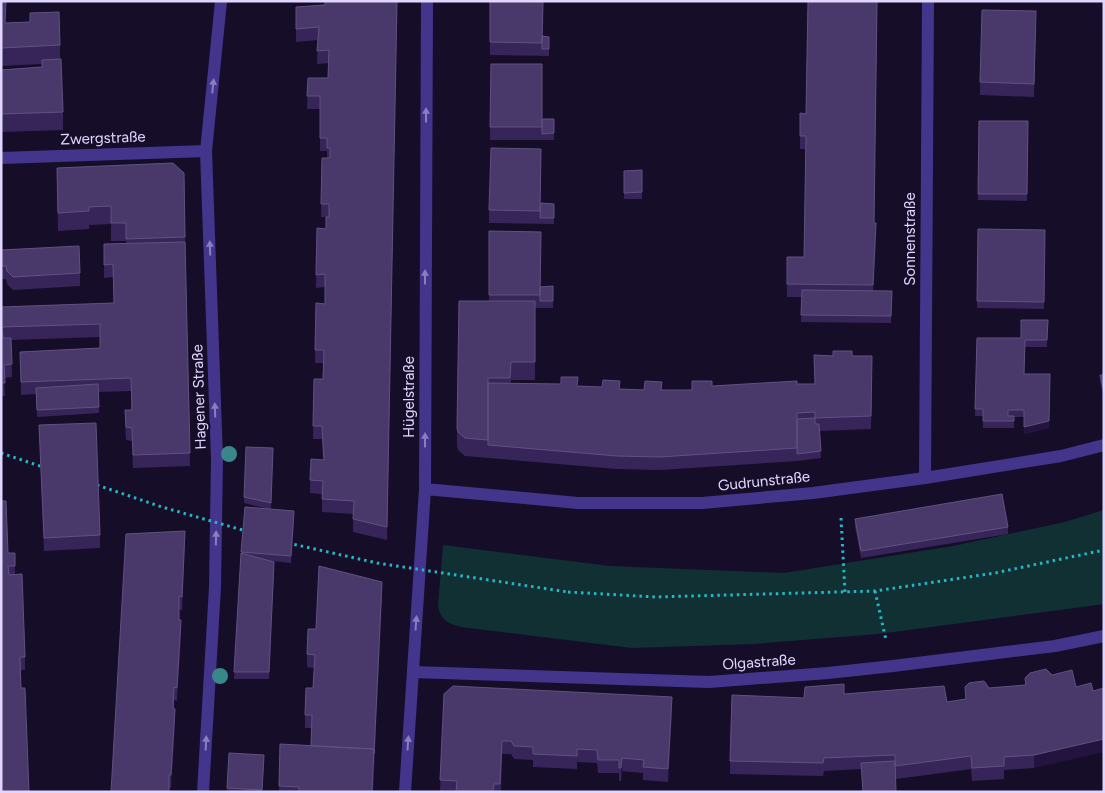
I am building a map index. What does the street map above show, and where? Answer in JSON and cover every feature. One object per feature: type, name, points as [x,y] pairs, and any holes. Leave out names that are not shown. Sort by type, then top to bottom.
[{"type":"street","name":"Hagener Straße","points":[[203,792],[215,587],[217,459],[206,151],[221,1]]},
{"type":"street","name":"Hügelstraße","points":[[405,792],[425,488],[427,1]]},
{"type":"street","name":"Sonnenstraße","points":[[925,478],[928,1]]},
{"type":"street","name":"Zwergstraße","points":[[1,158],[206,151]]},
{"type":"street","name":"Gudrunstraße","points":[[425,488],[578,503],[682,504],[840,490],[925,478],[1061,456],[1104,444]]},
{"type":"street","name":"Olgastraße","points":[[413,672],[709,682],[892,666],[1055,646],[1104,636]]},
{"type":"path","points":[[1,453],[46,468]]},
{"type":"path","points":[[91,483],[162,508],[248,532]]},
{"type":"path","points":[[840,490],[845,592]]},
{"type":"path","points":[[286,542],[377,563],[568,592],[655,597],[875,592],[995,573],[1104,550]]},
{"type":"path","points":[[875,592],[892,666]]},
{"type":"green space","points":[[1104,510],[1104,604],[878,634],[754,644],[632,648],[461,627],[446,621],[441,615],[438,606],[443,545],[610,566],[784,573],[953,546],[1065,522]]},
{"type":"building","points":[[1,1],[6,1],[5,23],[30,22],[30,13],[59,12],[60,45],[1,48]]},
{"type":"building","points":[[325,1],[397,1],[387,527],[353,519],[354,501],[322,499],[323,481],[310,480],[311,459],[324,460],[322,426],[313,426],[314,379],[323,379],[324,350],[315,350],[316,303],[325,304],[325,274],[316,275],[317,228],[326,229],[326,217],[329,217],[329,204],[321,204],[322,158],[330,158],[330,148],[327,148],[327,138],[320,138],[320,96],[307,96],[308,78],[328,78],[329,50],[317,51],[319,27],[296,29],[296,7],[325,5]]},
{"type":"building","points":[[490,1],[543,1],[542,43],[490,42]]},
{"type":"building","points":[[808,1],[877,1],[874,223],[876,223],[873,285],[787,284],[787,257],[804,257],[806,136],[800,136],[800,113],[806,114]]},
{"type":"building","points":[[982,10],[1036,11],[1034,84],[980,82]]},
{"type":"building","points":[[542,36],[549,37],[549,49],[542,49]]},
{"type":"building","points":[[61,59],[63,112],[1,114],[1,70],[42,67],[42,60]]},
{"type":"building","points":[[491,64],[542,64],[542,127],[490,127]]},
{"type":"building","points":[[542,119],[554,119],[554,133],[542,134]]},
{"type":"building","points":[[979,121],[1028,121],[1027,194],[978,194]]},
{"type":"building","points":[[491,148],[541,149],[540,211],[489,210]]},
{"type":"building","points":[[173,163],[184,173],[185,237],[126,239],[126,223],[111,223],[111,206],[89,207],[89,211],[58,213],[57,168]]},
{"type":"building","points":[[642,170],[642,192],[624,193],[624,171]]},
{"type":"building","points":[[541,203],[554,204],[554,218],[540,218]]},
{"type":"building","points":[[978,229],[1045,230],[1044,302],[977,301]]},
{"type":"building","points":[[489,231],[541,232],[540,295],[489,295]]},
{"type":"building","points":[[185,242],[190,453],[133,455],[132,428],[126,427],[125,410],[132,410],[131,378],[21,382],[20,352],[100,348],[100,324],[2,327],[3,338],[11,338],[12,364],[4,365],[5,383],[1,383],[1,307],[114,303],[113,264],[104,265],[104,244]]},
{"type":"building","points":[[79,246],[80,273],[13,277],[7,271],[6,266],[1,266],[1,250]]},
{"type":"building","points":[[553,286],[553,301],[540,301],[540,287]]},
{"type":"building","points":[[802,290],[892,291],[891,316],[801,315]]},
{"type":"building","points":[[459,301],[535,301],[535,362],[511,362],[510,378],[488,378],[488,440],[465,438],[458,432],[457,428]]},
{"type":"building","points":[[1021,320],[1048,320],[1047,340],[1025,340],[1024,374],[1050,374],[1049,421],[1024,427],[1024,410],[1008,410],[1008,416],[1014,416],[1014,421],[983,421],[983,409],[975,409],[977,338],[1021,338]]},
{"type":"building","points":[[833,351],[852,351],[852,356],[872,356],[871,416],[815,418],[815,412],[797,413],[797,448],[660,457],[617,456],[488,445],[488,383],[561,384],[561,377],[578,377],[577,386],[602,387],[603,380],[620,381],[619,389],[644,390],[645,381],[662,382],[661,390],[692,390],[692,381],[712,381],[712,386],[797,381],[797,384],[815,384],[814,355],[833,356]]},
{"type":"building","points":[[1100,375],[1104,375],[1104,391]]},
{"type":"building","points":[[98,384],[99,407],[37,410],[36,388]]},
{"type":"building","points":[[815,418],[815,424],[819,424],[821,451],[797,454],[797,419]]},
{"type":"building","points":[[96,423],[100,535],[44,538],[39,425]]},
{"type":"building","points":[[246,447],[273,448],[271,503],[244,497]]},
{"type":"building","points":[[1002,494],[1008,527],[861,551],[855,519]]},
{"type":"building","points":[[1,501],[6,501],[8,553],[15,553],[15,566],[8,566],[9,575],[22,574],[25,657],[20,657],[21,688],[25,688],[29,792],[1,792]]},
{"type":"building","points":[[245,507],[294,511],[291,556],[241,552]]},
{"type":"building","points":[[185,531],[182,597],[179,596],[179,620],[181,620],[177,688],[174,687],[173,708],[175,709],[169,792],[111,792],[126,534]]},
{"type":"building","points":[[241,553],[274,562],[269,672],[234,672]]},
{"type":"building","points":[[319,566],[382,582],[374,754],[374,749],[311,746],[312,715],[305,715],[306,688],[313,688],[315,655],[307,654],[308,629],[316,629]]},
{"type":"building","points":[[1046,669],[1052,675],[1072,670],[1076,687],[1091,683],[1093,691],[1104,688],[1104,739],[1034,755],[1004,757],[1004,766],[972,768],[971,756],[895,766],[895,755],[824,758],[823,763],[730,761],[732,695],[804,698],[805,687],[844,684],[844,694],[944,686],[947,702],[966,699],[965,687],[969,683],[984,681],[989,688],[1026,685],[1025,678],[1030,673]]},
{"type":"building","points":[[453,686],[672,697],[668,769],[643,767],[644,760],[622,758],[621,768],[619,768],[619,760],[598,760],[597,750],[577,749],[577,756],[533,754],[533,747],[514,746],[511,741],[502,741],[500,784],[494,784],[493,792],[456,792],[457,781],[440,780],[444,694]]},
{"type":"building","points":[[280,744],[374,749],[372,792],[299,792],[299,787],[279,786]]},
{"type":"building","points":[[229,753],[264,755],[262,790],[227,788]]},
{"type":"building","points":[[895,761],[896,792],[863,792],[861,763]]}]
